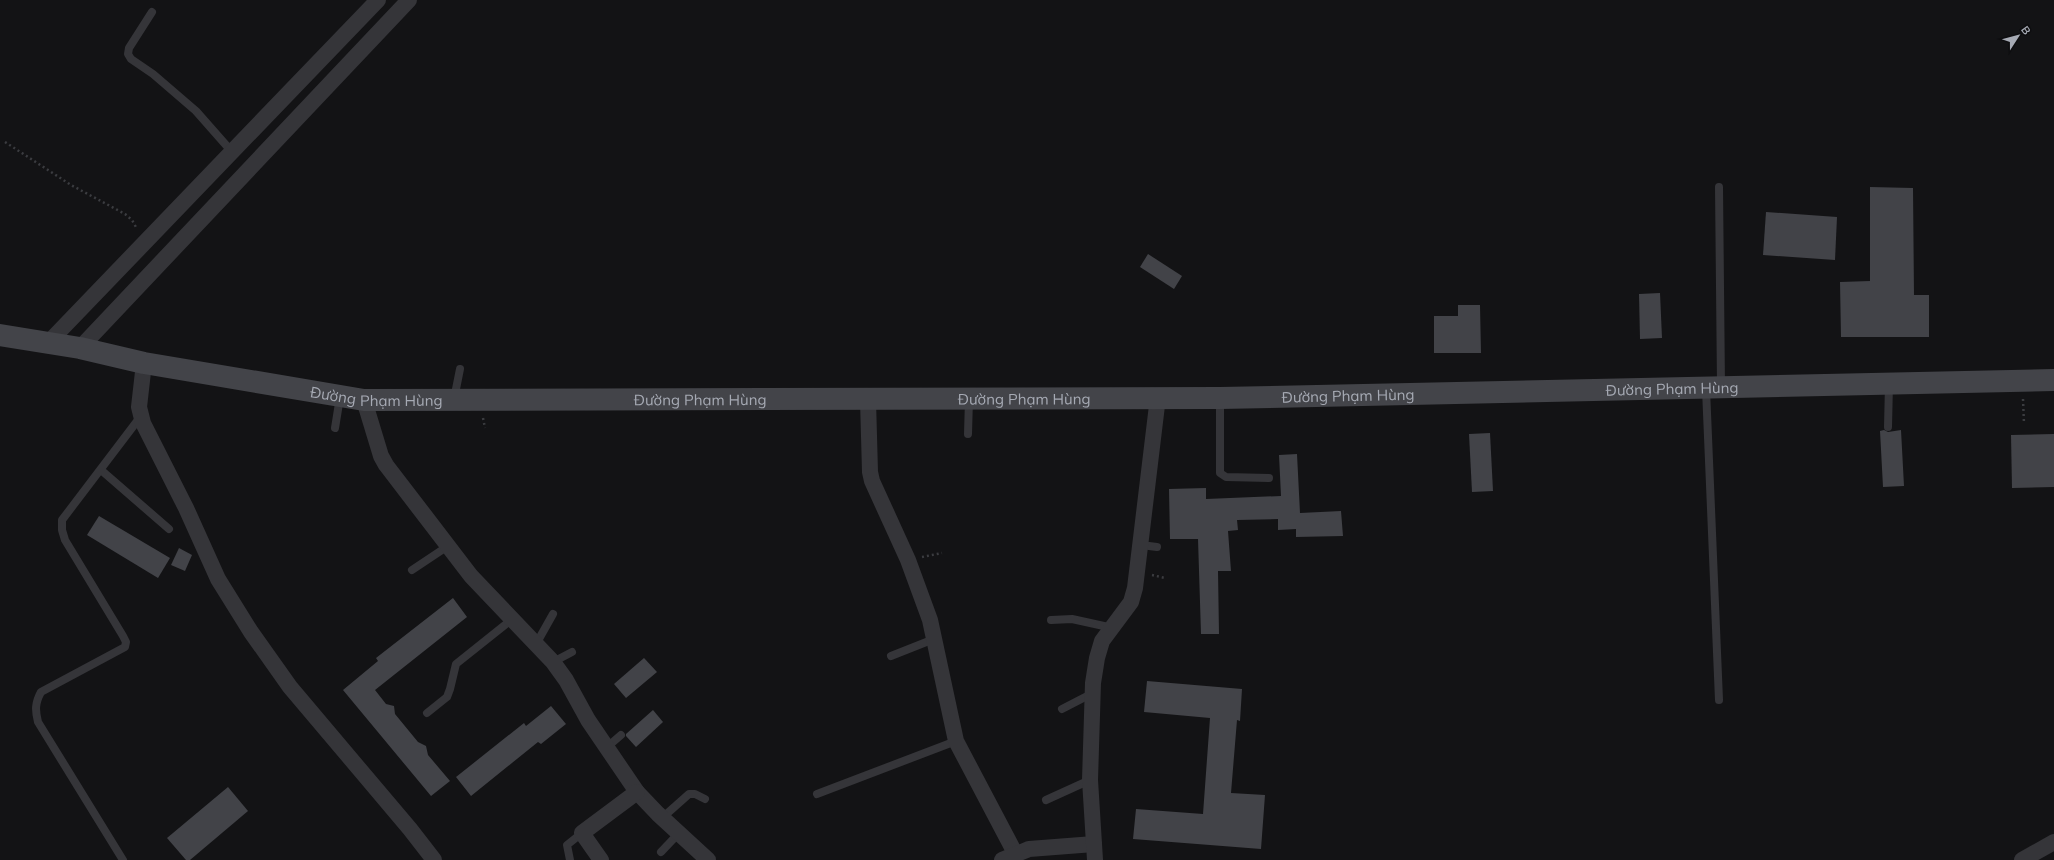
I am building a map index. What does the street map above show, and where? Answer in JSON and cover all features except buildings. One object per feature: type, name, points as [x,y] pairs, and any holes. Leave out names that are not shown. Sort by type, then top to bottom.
[{"type":"main road","name":"Đường Phạm Hùng","points":[[0,335],[80,348],[144,363],[364,400],[1220,398],[1713,386],[2054,380]]},
{"type":"street","points":[[49,342],[211,176],[378,0]]},
{"type":"street","points":[[80,348],[409,0]]},
{"type":"street","points":[[309,73],[326,88]]},
{"type":"street","points":[[211,176],[228,191]]},
{"type":"street","points":[[150,239],[172,251]]},
{"type":"street","points":[[144,363],[139,407],[143,423],[186,508],[210,564],[251,632],[295,693],[410,829],[434,860]]},
{"type":"street","points":[[868,400],[870,472],[872,481],[908,560],[927,613],[956,740],[1009,857],[1029,849],[1095,852],[1090,780],[1093,693],[1097,658],[1102,641],[1131,602],[1135,588],[1158,397]]},
{"type":"street","points":[[364,400],[381,456],[448,546],[471,576],[535,646],[553,662],[566,680],[588,720],[606,748],[637,792],[662,818],[708,860]]},
{"type":"street","points":[[601,860],[582,833],[637,792]]},
{"type":"street","points":[[2022,860],[2054,842]]},
{"type":"lane","points":[[152,12],[129,48],[128,54],[131,59],[153,74],[196,111],[233,153]]},
{"type":"lane","points":[[1719,187],[1713,386],[1719,700]]},
{"type":"lane","points":[[454,400],[460,369]]},
{"type":"lane","points":[[1888,427],[1889,383]]},
{"type":"lane","points":[[335,428],[341,396]]},
{"type":"lane","points":[[968,434],[969,398]]},
{"type":"lane","points":[[1220,398],[1220,472],[1226,477],[1269,478]]},
{"type":"lane","points":[[123,860],[38,722],[35,710],[36,701],[41,692],[125,646],[126,642],[123,636],[65,540],[62,530],[62,520],[141,416]]},
{"type":"lane","points":[[100,470],[169,529]]},
{"type":"lane","points":[[1141,545],[1157,547]]},
{"type":"lane","points":[[412,570],[448,546]]},
{"type":"lane","points":[[535,646],[553,614]]},
{"type":"lane","points":[[1051,620],[1072,619],[1113,628]]},
{"type":"lane","points":[[427,713],[447,697],[456,664],[511,620]]},
{"type":"lane","points":[[891,656],[934,639]]},
{"type":"lane","points":[[553,662],[572,652]]},
{"type":"lane","points":[[1062,709],[1093,693]]},
{"type":"lane","points":[[606,748],[621,735]]},
{"type":"lane","points":[[817,794],[956,740]]},
{"type":"lane","points":[[1046,800],[1090,780]]},
{"type":"lane","points":[[662,818],[689,794],[695,794],[705,799]]},
{"type":"lane","points":[[570,860],[566,846],[582,833]]},
{"type":"lane","points":[[661,852],[679,833]]},
{"type":"path","points":[[5,142],[71,185],[125,214],[150,239]]},
{"type":"path","points":[[2022,380],[2024,424]]}]
